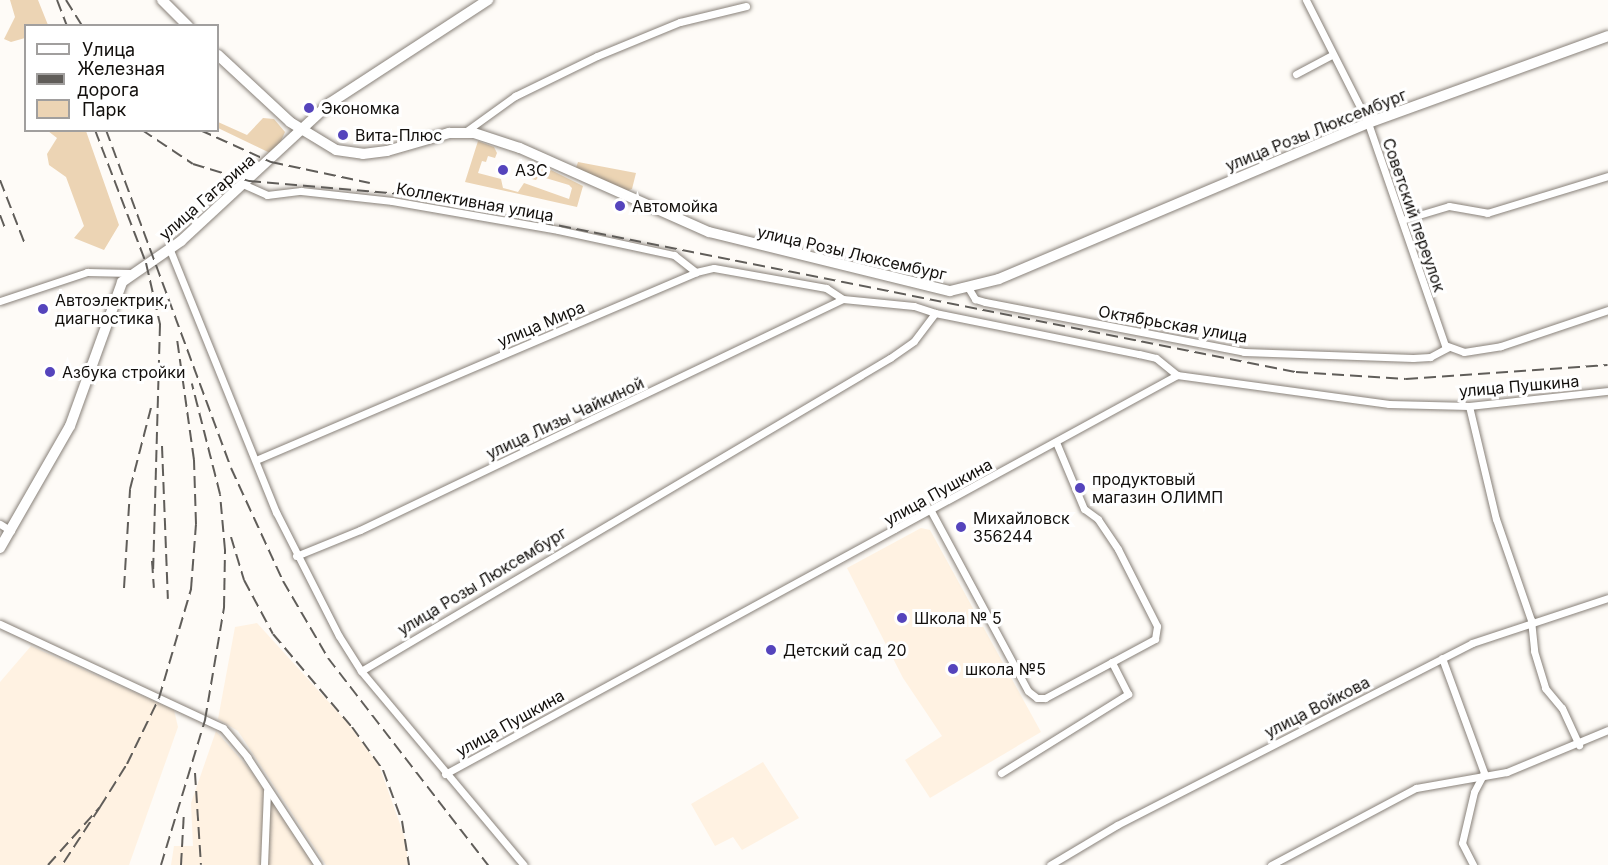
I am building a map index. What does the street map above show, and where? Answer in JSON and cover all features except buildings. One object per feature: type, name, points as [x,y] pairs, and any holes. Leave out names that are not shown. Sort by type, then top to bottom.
[{"type":"main road","points":[[162,0],[186,24]]},
{"type":"main road","name":"улица Гагарина","points":[[0,548],[70,426],[87,387],[109,309],[130,273],[170,250],[245,185],[330,103],[488,0]]},
{"type":"main road","name":"улица Розы Люксембург","points":[[219,56],[290,122],[336,150],[363,153],[465,132],[520,148],[709,232],[795,256],[950,291],[969,289],[1368,123],[1608,36]]},
{"type":"street","name":"Советский переулок","points":[[1305,0],[1368,123],[1447,346]]},
{"type":"street","points":[[465,132],[515,96],[597,56],[680,22],[746,6]]},
{"type":"street","points":[[1296,74],[1332,55]]},
{"type":"street","points":[[1402,220],[1449,206],[1486,213],[1608,176]]},
{"type":"street","name":"Коллективная улица","points":[[245,185],[267,195],[301,191],[392,201],[558,230],[674,255],[696,272]]},
{"type":"street","points":[[170,250],[296,556],[362,670]]},
{"type":"street","name":"улица Мира","points":[[256,460],[696,272],[714,268],[826,288],[843,299]]},
{"type":"street","points":[[0,301],[87,272],[130,273]]},
{"type":"street","name":"Октябрьская улица","points":[[969,289],[975,299],[986,302],[1244,352],[1413,358],[1430,357],[1447,346],[1464,352],[1501,346],[1608,310]]},
{"type":"street","points":[[843,299],[915,306],[935,313],[1148,356],[1177,375]]},
{"type":"street","name":"улица Лизы Чайкиной","points":[[296,556],[382,520],[843,299]]},
{"type":"street","name":"улица Розы Люксембург","points":[[362,670],[890,358],[914,341],[935,313]]},
{"type":"street","name":"улица Пушкина","points":[[362,670],[445,774],[1177,375],[1389,404],[1469,406],[1608,391]]},
{"type":"street","points":[[1469,406],[1496,519],[1531,620],[1534,651],[1545,688],[1562,708],[1579,745]]},
{"type":"street","points":[[931,511],[1032,695],[1045,698],[1155,639],[1157,626],[1118,549],[1098,519],[1084,509],[1056,442]]},
{"type":"street","points":[[0,524],[11,531]]},
{"type":"street","name":"улица Войкова","points":[[1050,865],[1117,825],[1442,658],[1531,620],[1608,598]]},
{"type":"street","points":[[0,624],[223,728],[247,757],[267,791],[318,865]]},
{"type":"street","points":[[1442,658],[1484,773],[1467,813],[1462,843],[1469,864]]},
{"type":"street","points":[[1001,773],[1128,694],[1112,662]]},
{"type":"street","points":[[1271,865],[1416,789],[1484,773],[1506,772],[1579,745],[1608,730]]},
{"type":"street","points":[[445,774],[524,865]]},
{"type":"street","points":[[264,865],[267,791]]},
{"type":"shaded area","name":"школа №5","points":[[921,528],[930,530],[1041,732],[930,798],[905,760],[942,736],[903,678],[847,568]]},
{"type":"shaded area","points":[[257,623],[347,722],[379,765],[406,841],[408,865],[326,865],[238,731],[218,719],[235,627]]},
{"type":"shaded area","points":[[31,646],[174,710],[178,727],[129,865],[0,865],[0,682]]},
{"type":"shaded area","points":[[216,731],[252,772],[314,865],[171,865],[174,846],[193,846],[191,803]]},
{"type":"shaded area","points":[[763,762],[799,818],[742,850],[733,837],[715,846],[691,804]]},
{"type":"green space","points":[[10,0],[38,0],[48,24],[24,24],[24,38],[11,42],[4,39],[15,17]]},
{"type":"green space","points":[[263,118],[274,119],[285,132],[276,152],[268,152],[219,128],[219,122],[247,135]]},
{"type":"green space","points":[[49,132],[86,132],[119,225],[104,250],[74,238],[84,226],[66,177],[49,165],[47,154],[57,138]]},
{"type":"green space","points":[[478,141],[494,147],[497,153],[495,158],[488,156],[486,162],[482,161],[478,173],[501,179],[503,188],[518,192],[524,183],[569,199],[572,188],[569,185],[539,176],[536,180],[523,177],[526,169],[539,164],[583,186],[577,207],[465,182]]},
{"type":"green space","points":[[578,162],[636,173],[632,189],[626,191],[576,168]]},
{"type":"railway","points":[[57,0],[66,24]]},
{"type":"railway","points":[[66,0],[81,24]]},
{"type":"railway","points":[[96,132],[146,263],[160,324],[153,569]]},
{"type":"railway","points":[[107,132],[231,468],[283,581],[328,658],[488,865]]},
{"type":"railway","points":[[145,132],[193,164],[249,181],[400,194],[1296,372],[1406,379],[1608,365]]},
{"type":"railway","points":[[204,132],[271,162],[370,183]]},
{"type":"railway","points":[[0,180],[25,244]]},
{"type":"railway","points":[[0,215],[5,228]]},
{"type":"railway","points":[[100,807],[127,764],[159,698],[191,589],[196,524],[194,460],[177,339]]},
{"type":"railway","points":[[161,865],[205,720],[224,608],[225,550],[220,494],[192,384]]},
{"type":"railway","points":[[124,588],[130,489],[152,404]]},
{"type":"railway","points":[[162,446],[168,599]]},
{"type":"railway","points":[[231,537],[244,580],[273,634],[352,727],[383,770],[402,821],[409,865]]},
{"type":"railway","points":[[152,561],[154,588]]},
{"type":"railway","points":[[195,773],[201,865]]},
{"type":"railway","points":[[48,865],[100,807],[62,865]]},
{"type":"railway","points":[[181,865],[184,811]]},
{"type":"place","name":"Экономка","points":[[309,108]]},
{"type":"place","name":"Вита-Плюс","points":[[343,135]]},
{"type":"place","name":"АЗС","points":[[503,170]]},
{"type":"place","name":"Автомойка","points":[[620,206]]},
{"type":"place","name":"Автоэлектрик, диагностика","points":[[43,309]]},
{"type":"place","name":"Азбука стройки","points":[[50,372]]},
{"type":"place","name":"продуктовый магазин ОЛИМП","points":[[1080,488]]},
{"type":"place","name":"Михайловск 356244","points":[[961,527]]},
{"type":"place","name":"Школа № 5","points":[[902,618]]},
{"type":"place","name":"Детский сад 20","points":[[771,650]]},
{"type":"place","name":"школа №5","points":[[953,669]]}]
